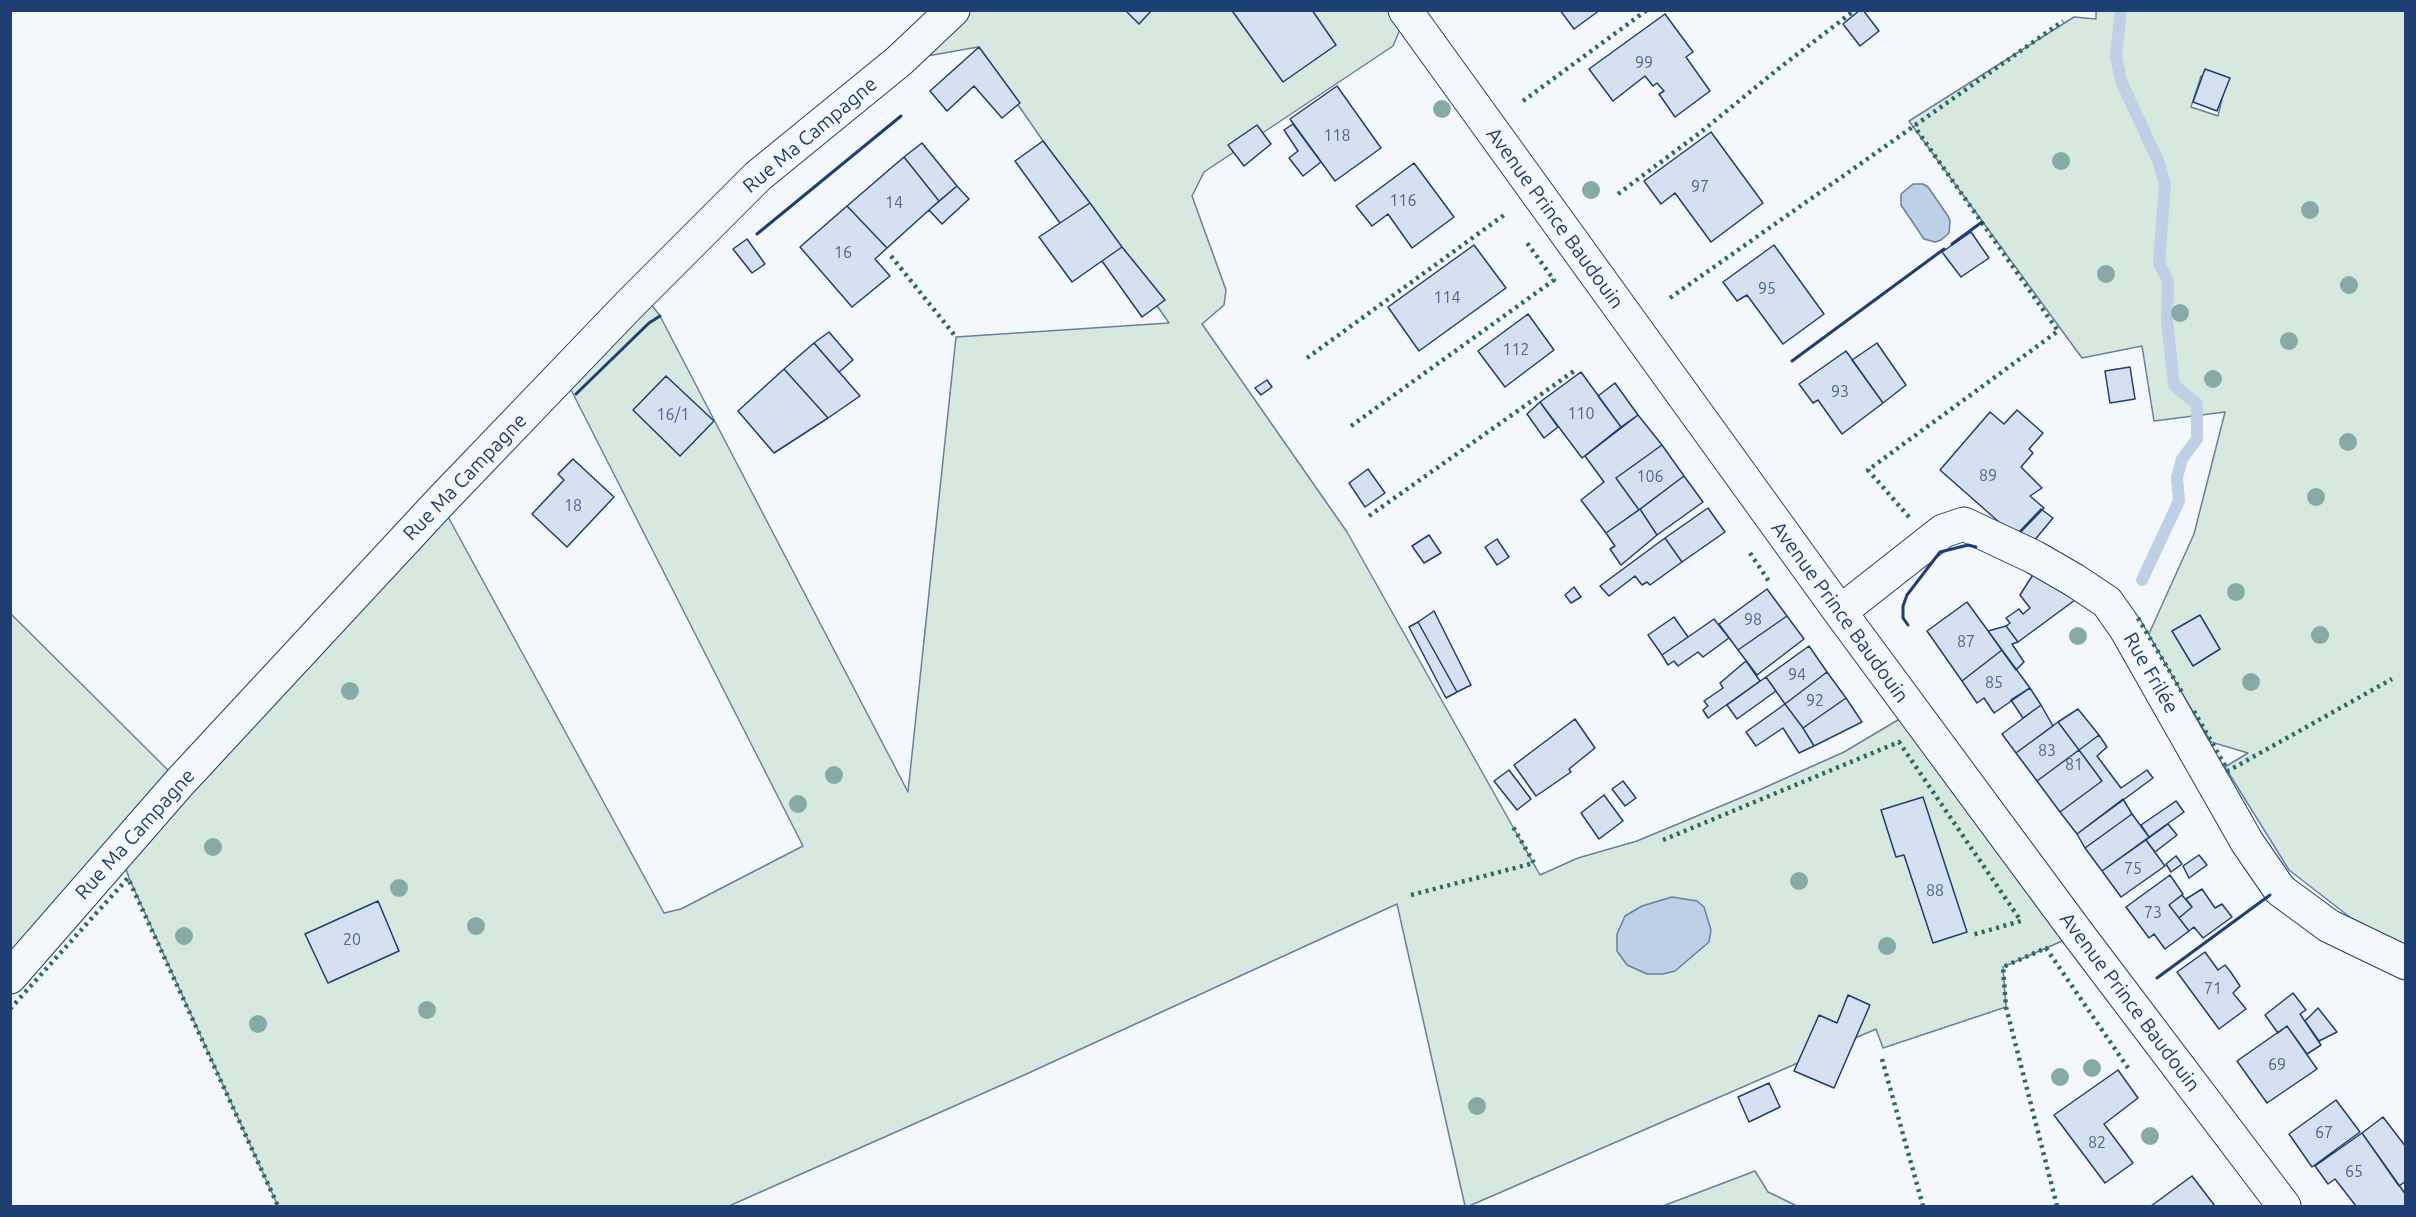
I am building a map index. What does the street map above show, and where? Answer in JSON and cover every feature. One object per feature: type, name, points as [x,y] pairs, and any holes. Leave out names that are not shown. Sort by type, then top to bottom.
[{"type":"street","name":"Rue Ma Campagne","points":[[10,977],[180,782],[440,502],[629,305],[758,176],[899,61],[953,10]]},
{"type":"street","name":"Avenue Prince Baudouin","points":[[1405,10],[1840,612],[2078,934],[2284,1206]]},
{"type":"street","name":"Rue Frilée","points":[[1840,612],[1943,531],[1964,524],[2034,557],[2074,580],[2107,603],[2126,629],[2241,832],[2280,890],[2329,926],[2406,963]]},
{"type":"shaded area","points":[[953,10],[1405,10],[1407,13],[1393,46],[1204,172],[1192,196],[1226,290],[1224,305],[1202,324],[1347,532],[1540,875],[1578,858],[1637,841],[1757,791],[1844,752],[1913,711],[2078,934],[2003,967],[2006,1007],[1883,1048],[1876,1029],[1469,1206],[1465,1206],[1397,904],[1022,1076],[729,1206],[278,1206],[129,878],[120,850],[11,977],[11,614],[180,782],[440,502],[664,913],[681,909],[803,846],[563,374],[642,292],[660,316],[908,792],[956,337],[1169,323],[978,47],[899,61]]},
{"type":"shaded area","points":[[2096,11],[2405,11],[2405,946],[2351,918],[2289,870],[2225,767],[2248,753],[2211,742],[2148,636],[2194,534],[2225,412],[2154,421],[2142,346],[2082,358],[1909,121],[2074,17],[2096,19]],"holes":[[[2201,76],[2225,86],[2218,116],[2191,107]]]},
{"type":"shaded area","points":[[1755,1171],[1768,1192],[1797,1206],[1663,1206]]},
{"type":"water","points":[[1913,184],[1923,184],[1928,187],[1948,216],[1949,233],[1941,240],[1935,242],[1924,239],[1901,205],[1901,194]]},
{"type":"water","points":[[1672,897],[1697,901],[1704,907],[1711,930],[1709,942],[1675,971],[1647,974],[1627,965],[1617,951],[1617,934],[1625,916],[1642,906]]},
{"type":"building","points":[[1128,10],[1152,10],[1139,24],[1127,12]]},
{"type":"building","points":[[1235,10],[1312,10],[1336,45],[1283,82],[1233,12]]},
{"type":"building","points":[[1560,10],[1600,10],[1574,29]]},
{"type":"building","points":[[1863,10],[1879,31],[1860,46],[1843,24]]},
{"type":"building","points":[[1665,14],[1693,52],[1686,57],[1710,91],[1675,117],[1659,94],[1664,91],[1657,83],[1653,86],[1645,76],[1613,101],[1589,69]]},
{"type":"building","points":[[979,47],[1020,103],[1002,118],[974,86],[947,111],[930,91]]},
{"type":"building","points":[[2205,69],[2230,78],[2217,111],[2193,102]]},
{"type":"building","points":[[1337,86],[1381,148],[1335,181],[1290,119]]},
{"type":"building","points":[[1293,124],[1321,162],[1303,176],[1289,158],[1298,151],[1284,130]]},
{"type":"building","points":[[1257,125],[1271,144],[1244,166],[1228,145]]},
{"type":"building","points":[[1711,132],[1763,203],[1711,242],[1675,193],[1661,204],[1644,181]]},
{"type":"building","points":[[1043,141],[1090,203],[1060,223],[1015,161]]},
{"type":"building","points":[[922,143],[957,186],[939,201],[904,157]]},
{"type":"building","points":[[904,157],[939,201],[887,248],[847,206]]},
{"type":"building","points":[[1414,163],[1454,217],[1412,248],[1388,214],[1372,226],[1356,206]]},
{"type":"building","points":[[957,186],[969,199],[942,224],[929,210]]},
{"type":"building","points":[[1090,203],[1122,247],[1072,282],[1039,237]]},
{"type":"building","points":[[847,206],[887,248],[875,259],[890,276],[852,307],[800,247]]},
{"type":"building","points":[[1971,232],[1989,258],[1961,277],[1942,252]]},
{"type":"building","points":[[747,239],[765,264],[752,273],[733,249]]},
{"type":"building","points":[[1474,245],[1506,288],[1419,351],[1388,307]]},
{"type":"building","points":[[1774,245],[1824,314],[1783,344],[1747,295],[1737,301],[1723,282]]},
{"type":"building","points":[[1122,247],[1165,300],[1142,317],[1102,261]]},
{"type":"building","points":[[1528,314],[1554,350],[1505,387],[1478,351]]},
{"type":"building","points":[[829,332],[853,360],[839,372],[814,343]]},
{"type":"building","points":[[814,343],[860,396],[828,418],[784,369]]},
{"type":"building","points":[[1877,343],[1906,385],[1883,403],[1852,360]]},
{"type":"building","points":[[1846,351],[1883,403],[1842,434],[1818,400],[1813,403],[1799,384]]},
{"type":"building","points":[[2130,367],[2135,399],[2110,403],[2105,371]]},
{"type":"building","points":[[784,369],[828,418],[774,453],[738,411]]},
{"type":"building","points":[[1581,372],[1621,427],[1582,458],[1540,402]]},
{"type":"building","points":[[666,376],[714,421],[680,456],[633,410]]},
{"type":"building","points":[[1267,380],[1272,387],[1261,395],[1255,388]]},
{"type":"building","points":[[1615,383],[1638,415],[1621,427],[1598,396]]},
{"type":"building","points":[[1540,402],[1558,427],[1544,438],[1527,414]]},
{"type":"building","points":[[2017,410],[2043,433],[2029,449],[2033,453],[2021,467],[2042,488],[2030,496],[2044,508],[2016,537],[1940,470],[1990,412],[2004,424]]},
{"type":"building","points":[[1638,415],[1662,445],[1616,478],[1639,510],[1606,533],[1581,500],[1604,482],[1585,456]]},
{"type":"building","points":[[1662,445],[1684,476],[1639,510],[1616,478]]},
{"type":"building","points":[[573,459],[614,497],[567,547],[532,514],[564,480],[558,474]]},
{"type":"building","points":[[1368,469],[1385,493],[1365,507],[1349,483]]},
{"type":"building","points":[[1684,476],[1703,502],[1657,535],[1640,509]]},
{"type":"building","points":[[1708,508],[1725,532],[1682,562],[1665,538]]},
{"type":"building","points":[[1640,509],[1657,535],[1621,565],[1610,549],[1615,546],[1606,533]]},
{"type":"building","points":[[2041,509],[2053,518],[2033,542],[2020,531]]},
{"type":"building","points":[[1429,535],[1441,553],[1424,563],[1412,546]]},
{"type":"building","points":[[1665,538],[1682,562],[1650,585],[1647,582],[1642,585],[1635,576],[1609,596],[1600,586]]},
{"type":"building","points":[[1497,539],[1509,557],[1497,565],[1485,547]]},
{"type":"building","points":[[2034,573],[2075,600],[2018,642],[2006,626],[2010,623],[2006,618],[2019,609],[2023,614],[2030,608],[2020,595]]},
{"type":"building","points":[[1574,587],[1581,597],[1571,603],[1565,595]]},
{"type":"building","points":[[1767,589],[1787,616],[1738,650],[1719,624]]},
{"type":"building","points":[[1967,602],[2002,650],[1962,681],[1927,631]]},
{"type":"building","points":[[1434,611],[1471,685],[1457,692],[1418,622]]},
{"type":"building","points":[[2200,615],[2220,649],[2193,666],[2172,631]]},
{"type":"building","points":[[1787,616],[1804,639],[1757,675],[1738,650]]},
{"type":"building","points":[[1674,617],[1688,637],[1662,655],[1648,635]]},
{"type":"building","points":[[1714,619],[1729,638],[1703,657],[1698,652],[1678,666],[1674,661],[1668,665],[1662,655]]},
{"type":"building","points":[[1418,622],[1457,692],[1446,698],[1409,627]]},
{"type":"building","points":[[2006,626],[2018,642],[2012,644],[2024,662],[2016,670],[1988,631]]},
{"type":"building","points":[[1809,646],[1827,672],[1785,704],[1766,677]]},
{"type":"building","points":[[2002,650],[2030,688],[1994,713],[1984,698],[1977,703],[1962,681]]},
{"type":"building","points":[[1746,661],[1760,681],[1708,718],[1703,710],[1708,706],[1704,701],[1723,688],[1720,683]]},
{"type":"building","points":[[1827,672],[1846,698],[1803,728],[1785,704]]},
{"type":"building","points":[[1766,677],[1776,691],[1737,719],[1727,705]]},
{"type":"building","points":[[2030,688],[2041,705],[2023,718],[2011,700]]},
{"type":"building","points":[[1846,698],[1862,722],[1814,746],[1803,728]]},
{"type":"building","points":[[1785,704],[1814,746],[1799,753],[1783,728],[1756,746],[1746,732]]},
{"type":"building","points":[[2041,705],[2053,726],[2016,753],[2002,734]]},
{"type":"building","points":[[2078,709],[2099,735],[2079,750],[2058,722]]},
{"type":"building","points":[[1575,719],[1595,748],[1569,769],[1571,772],[1536,796],[1514,765]]},
{"type":"building","points":[[2058,722],[2079,750],[2037,781],[2016,753]]},
{"type":"building","points":[[2099,735],[2107,747],[2097,756],[2121,788],[2147,770],[2153,778],[2077,834],[2060,812],[2102,781],[2079,750]]},
{"type":"building","points":[[2079,750],[2102,781],[2060,812],[2037,781]]},
{"type":"building","points":[[1509,770],[1531,799],[1517,810],[1494,781]]},
{"type":"building","points":[[1623,781],[1636,798],[1625,806],[1612,789]]},
{"type":"building","points":[[1604,795],[1623,821],[1599,839],[1581,813]]},
{"type":"building","points":[[1923,797],[1967,932],[1933,943],[1904,855],[1896,857],[1881,810]]},
{"type":"building","points":[[2123,799],[2132,814],[2085,848],[2077,834]]},
{"type":"building","points":[[2176,801],[2184,812],[2149,837],[2141,825]]},
{"type":"building","points":[[2132,814],[2149,837],[2102,871],[2085,848]]},
{"type":"building","points":[[2168,824],[2177,835],[2155,852],[2146,840]]},
{"type":"building","points":[[2146,840],[2165,866],[2121,897],[2102,871]]},
{"type":"building","points":[[2199,855],[2207,865],[2189,878],[2183,866]]},
{"type":"building","points":[[2176,856],[2182,864],[2171,872],[2166,864]]},
{"type":"building","points":[[2170,875],[2183,894],[2169,905],[2189,931],[2165,949],[2154,934],[2149,938],[2126,907]]},
{"type":"building","points":[[2202,889],[2215,908],[2222,904],[2232,917],[2203,938],[2194,927],[2189,931],[2179,918],[2192,907],[2186,899]]},
{"type":"building","points":[[2182,895],[2192,907],[2179,918],[2169,905]]},
{"type":"building","points":[[378,901],[399,951],[328,983],[305,934]]},
{"type":"building","points":[[2205,952],[2218,970],[2225,965],[2230,971],[2240,986],[2233,993],[2246,1009],[2219,1029],[2177,972]]},
{"type":"building","points":[[2293,993],[2306,1010],[2300,1014],[2321,1045],[2307,1054],[2287,1026],[2278,1033],[2265,1015]]},
{"type":"building","points":[[1848,995],[1870,1005],[1834,1088],[1794,1071],[1819,1015],[1837,1023]]},
{"type":"building","points":[[2318,1008],[2337,1032],[2319,1041],[2305,1021]]},
{"type":"building","points":[[2287,1026],[2317,1069],[2267,1103],[2237,1061]]},
{"type":"building","points":[[2118,1070],[2138,1098],[2104,1124],[2133,1163],[2105,1183],[2054,1115]]},
{"type":"building","points":[[1769,1083],[1780,1107],[1749,1122],[1738,1097]]},
{"type":"building","points":[[2336,1100],[2360,1132],[2312,1167],[2289,1134]]},
{"type":"building","points":[[2383,1117],[2406,1147],[2406,1181],[2399,1186],[2362,1133]]},
{"type":"building","points":[[2362,1133],[2406,1195],[2406,1206],[2356,1206],[2335,1179],[2328,1184],[2315,1166]]},
{"type":"building","points":[[2192,1176],[2215,1206],[2151,1206]]},
{"type":"waterway","points":[[2121,10],[2116,56],[2121,81],[2159,163],[2165,185],[2159,263],[2168,281],[2167,321],[2174,385],[2197,404],[2197,439],[2182,459],[2177,477],[2179,501],[2142,580]]},
{"type":"hedge","points":[[1523,101],[1647,10]]},
{"type":"hedge","points":[[1618,194],[1701,132],[1855,10]]},
{"type":"hedge","points":[[1670,298],[2063,21]]},
{"type":"hedge","points":[[1909,517],[1868,470],[2058,331],[1914,126]]},
{"type":"hedge","points":[[1307,358],[1504,215]]},
{"type":"hedge","points":[[1351,426],[1554,280],[1525,240]]},
{"type":"hedge","points":[[891,256],[956,337]]},
{"type":"hedge","points":[[1369,516],[1574,371]]},
{"type":"hedge","points":[[1750,553],[1770,583]]},
{"type":"hedge","points":[[2138,618],[2183,694]]},
{"type":"hedge","points":[[2194,711],[2228,771],[2392,679]]},
{"type":"hedge","points":[[1663,840],[1899,742],[2021,921],[1972,935]]},
{"type":"hedge","points":[[1411,895],[1534,863],[1512,825]]},
{"type":"hedge","points":[[10,1009],[128,878],[278,1206]]},
{"type":"hedge","points":[[2057,1206],[2006,1007],[2003,967],[2046,948],[2128,1068]]},
{"type":"hedge","points":[[1882,1059],[1923,1206]]},
{"type":"wall","points":[[757,234],[901,116]]},
{"type":"wall","points":[[1952,244],[1982,222]]},
{"type":"wall","points":[[1792,361],[1944,249]]},
{"type":"wall","points":[[576,394],[649,323],[660,316]]},
{"type":"wall","points":[[1908,625],[1903,618],[1903,606],[1907,595],[1940,552],[1968,545],[1976,547]]},
{"type":"wall","points":[[2157,978],[2270,895]]}]
